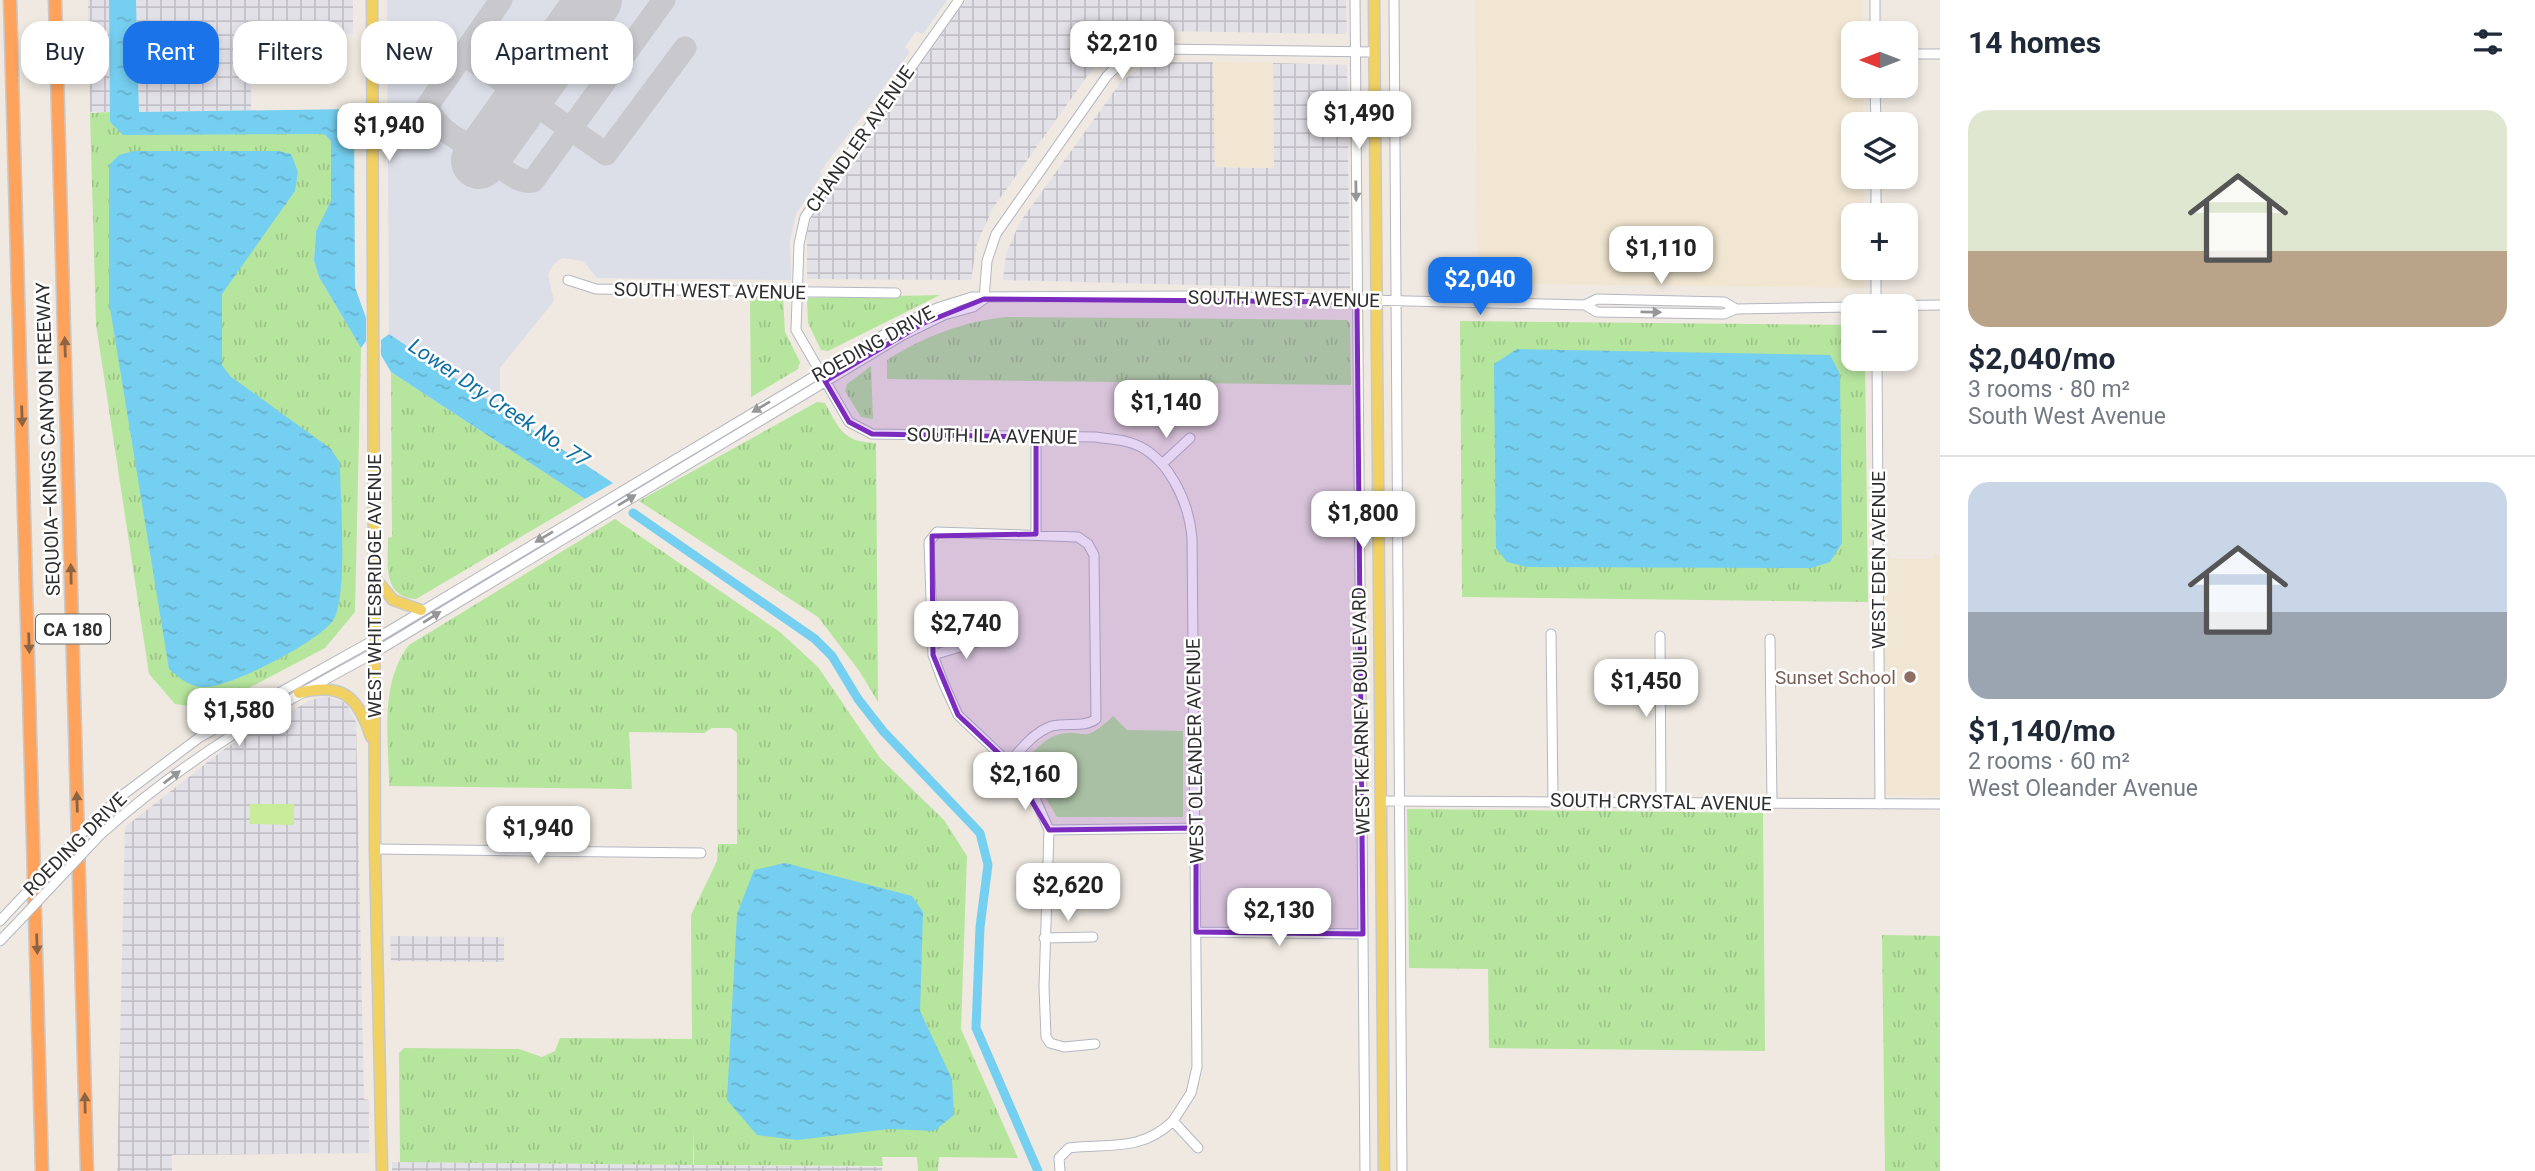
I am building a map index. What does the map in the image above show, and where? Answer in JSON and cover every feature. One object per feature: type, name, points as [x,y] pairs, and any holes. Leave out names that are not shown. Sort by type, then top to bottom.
[{"type":"highway","points":[[2,0],[19,274]]},
{"type":"highway","name":"SEQUOIA–KINGS CANYON FREEWAY","points":[[10,0],[42,1171]]},
{"type":"highway","name":"SEQUOIA–KINGS CANYON FREEWAY","points":[[55,0],[87,1171]]},
{"type":"main road","name":"WEST WHITESBRIDGE AVENUE","points":[[372,0],[374,653],[382,1171]]},
{"type":"main road","name":"WEST KEARNEY BOULEVARD","points":[[1374,0],[1384,1171]]},
{"type":"main road","points":[[374,576],[393,600],[406,607],[421,610]]},
{"type":"main road","points":[[299,693],[324,687],[341,691],[354,701],[363,714],[375,748]]},
{"type":"street","name":"CHANDLER AVENUE","points":[[858,429],[840,409],[796,330],[799,234],[808,210],[958,0]]},
{"type":"street","name":"WEST KEARNEY BOULEVARD","points":[[1354,0],[1365,1171]]},
{"type":"street","name":"WEST KEARNEY BOULEVARD","points":[[1394,0],[1402,1171]]},
{"type":"street","points":[[1875,0],[1875,21]]},
{"type":"street","points":[[984,299],[987,261],[1003,223],[1107,76],[1124,60],[1136,54],[1160,49],[1374,52]]},
{"type":"street","points":[[1918,54],[1940,54]]},
{"type":"street","name":"SOUTH WEST AVENUE","points":[[568,280],[596,289],[897,293]]},
{"type":"street","name":"SOUTH WEST AVENUE","points":[[984,299],[1190,296],[1357,302],[1585,305],[1597,312],[1724,314],[1736,309],[1841,307]]},
{"type":"street","name":"ROEDING DRIVE","points":[[0,921],[120,797],[201,737],[374,640],[822,377],[924,323],[973,307],[984,299]]},
{"type":"street","points":[[1918,305],[1940,305]]},
{"type":"street","name":"WEST EDEN AVENUE","points":[[1877,371],[1880,804]]},
{"type":"street","name":"ROEDING DRIVE","points":[[0,941],[100,835],[130,808],[210,748],[299,693],[374,653],[822,377]]},
{"type":"street","name":"SOUTH ILA AVENUE","points":[[858,429],[872,434],[1096,437],[1131,442],[1161,464]]},
{"type":"street","points":[[1036,437],[1036,534]]},
{"type":"street","points":[[1161,464],[1190,438]]},
{"type":"street","name":"WEST OLEANDER AVENUE","points":[[1161,464],[1184,499],[1191,528],[1197,1067],[1191,1093],[1173,1121]]},
{"type":"street","points":[[1009,762],[1040,732],[1052,727],[1090,724],[1096,719],[1094,555],[1088,544],[1078,537],[937,532],[929,542],[933,655],[958,715],[1009,762],[1034,796],[1049,830],[1044,938],[1046,1037],[1050,1043],[1064,1047],[1095,1044]]},
{"type":"street","points":[[1551,634],[1553,800]]},
{"type":"street","points":[[1661,636],[1661,802]]},
{"type":"street","points":[[933,655],[990,638]]},
{"type":"street","points":[[1770,639],[1772,803]]},
{"type":"street","name":"SOUTH CRYSTAL AVENUE","points":[[1381,801],[1940,804]]},
{"type":"street","points":[[1049,830],[1196,828]]},
{"type":"street","points":[[376,849],[701,853]]},
{"type":"street","points":[[1196,932],[1363,934]]},
{"type":"street","points":[[1044,938],[1093,937]]},
{"type":"street","points":[[1060,1171],[1058,1163],[1062,1153],[1073,1147],[1117,1147],[1142,1143],[1173,1121],[1198,1148]]},
{"type":"highlighted area","points":[[984,299],[1357,302],[1363,934],[1196,932],[1196,828],[1049,830],[1009,763],[958,715],[933,655],[932,536],[1036,534],[1036,437],[872,434],[849,422],[825,381],[924,323]]},
{"type":"shaded area","points":[[88,0],[109,0],[110,112],[90,112],[90,84],[109,84],[109,21],[88,21]]},
{"type":"shaded area","points":[[136,0],[353,0],[353,34],[347,34],[347,21],[233,21],[233,84],[251,84],[251,110],[139,112],[138,84],[219,84],[219,21],[137,21]]},
{"type":"shaded area","points":[[387,0],[947,0],[923,34],[916,31],[905,47],[910,52],[820,172],[822,174],[796,214],[790,241],[791,280],[597,278],[583,261],[562,258],[553,265],[548,274],[554,301],[500,368],[500,408],[389,334],[388,84],[457,84],[457,21],[387,21]]},
{"type":"shaded area","points":[[966,0],[1346,0],[1347,31],[1344,34],[1164,31],[1132,37],[1112,48],[1096,64],[993,208],[977,243],[971,280],[807,279],[807,232],[814,211]]},
{"type":"shaded area","points":[[1475,0],[1862,0],[1862,21],[1841,21],[1841,98],[1863,98],[1863,112],[1841,112],[1841,189],[1863,189],[1864,203],[1841,203],[1841,280],[1864,280],[1864,288],[1541,284],[1478,286]]},
{"type":"shaded area","points":[[1162,62],[1213,62],[1215,167],[1274,168],[1273,63],[1347,65],[1350,289],[1003,280],[1006,254],[1020,222],[1120,83],[1137,69]]},
{"type":"shaded area","points":[[1213,62],[1273,63],[1274,168],[1215,167]]},
{"type":"shaded area","name":"Sunset School","points":[[1879,553],[1890,553],[1890,559],[1933,559],[1933,554],[1940,554],[1940,796],[1881,795]]},
{"type":"shaded area","points":[[325,696],[346,703],[356,722],[364,1099],[369,1100],[369,1153],[172,1155],[172,1171],[117,1171],[125,827],[227,747],[311,700]]},
{"type":"shaded area","points":[[390,936],[504,937],[504,962],[391,961]]},
{"type":"shaded area","points":[[392,1162],[882,1167],[882,1171],[392,1171]]},
{"type":"green space","points":[[110,112],[110,123],[324,134],[331,141],[331,202],[316,231],[314,261],[319,277],[361,348],[355,612],[325,648],[209,709],[175,704],[149,674],[96,324],[90,113]]},
{"type":"green space","points":[[940,295],[828,351],[821,350],[808,323],[807,298]]},
{"type":"green space","points":[[750,297],[783,298],[785,332],[800,362],[798,369],[751,397]]},
{"type":"green space","points":[[1006,317],[1347,320],[1350,323],[1351,385],[887,379],[887,360],[915,344],[959,326]]},
{"type":"green space","points":[[1460,321],[1841,325],[1841,371],[1865,371],[1868,602],[1462,597]]},
{"type":"green space","points":[[871,366],[873,419],[861,417],[845,391],[847,384]]},
{"type":"green space","points":[[391,372],[585,499],[416,599],[397,592],[389,577],[388,568],[388,538],[392,537]]},
{"type":"green space","points":[[817,402],[825,403],[839,427],[849,437],[876,443],[878,702],[860,672],[818,617],[639,501]]},
{"type":"green space","points":[[615,519],[780,632],[818,667],[880,758],[944,820],[967,856],[961,1029],[1018,1158],[939,1157],[938,1171],[918,1171],[917,1157],[882,1157],[883,1166],[694,1165],[693,1127],[693,1165],[400,1162],[399,1053],[404,1048],[519,1049],[542,1057],[555,1051],[560,1038],[692,1039],[691,915],[717,861],[718,844],[737,844],[737,733],[731,728],[712,728],[704,733],[629,732],[632,789],[389,786],[389,694],[393,677],[409,645]]},
{"type":"green space","points":[[1113,716],[1127,730],[1183,731],[1183,817],[1057,817],[1024,761],[1050,738],[1065,733],[1094,732]]},
{"type":"green space","points":[[250,804],[294,804],[294,825],[250,824]]},
{"type":"green space","points":[[1407,809],[1763,813],[1765,1051],[1489,1048],[1488,969],[1409,968]]},
{"type":"green space","points":[[1882,935],[1940,936],[1940,1171],[1885,1171]]},
{"type":"water","points":[[109,0],[136,0],[137,21],[123,21],[123,84],[138,84],[139,112],[354,109],[355,287],[366,318],[366,341],[361,348],[319,277],[314,261],[316,231],[331,201],[331,141],[324,134],[123,135],[110,122]]},
{"type":"water","points":[[134,151],[279,151],[291,154],[298,172],[295,191],[222,294],[222,365],[230,376],[331,449],[340,463],[342,567],[341,588],[334,619],[312,639],[275,661],[236,679],[207,687],[191,684],[169,669],[109,302],[109,165],[119,155]]},
{"type":"water","points":[[389,334],[613,483],[585,499],[391,372],[381,355],[381,340]]},
{"type":"water","points":[[1517,349],[1830,355],[1840,374],[1842,543],[1830,562],[1811,568],[1527,567],[1507,562],[1496,548],[1494,364]]},
{"type":"water","points":[[785,863],[912,896],[923,912],[920,1011],[952,1079],[954,1115],[934,1131],[889,1129],[797,1140],[757,1135],[727,1100],[737,914],[754,870]]},
{"type":"waterway","name":"Lower Dry Creek No. 77","points":[[633,513],[815,639],[832,656],[858,699],[883,731],[980,833],[988,865],[980,927],[976,1028],[1038,1171]]},
{"type":"taxiway","points":[[498,133],[485,146],[469,144],[442,128],[428,105],[501,0]]},
{"type":"taxiway","points":[[498,133],[493,151],[499,165],[522,180],[533,181],[664,0]]},
{"type":"taxiway","points":[[462,53],[606,154],[685,48]]},
{"type":"runway","points":[[479,161],[594,0]]},
{"type":"place","name":"Sunset School","points":[[1910,677]]}]
